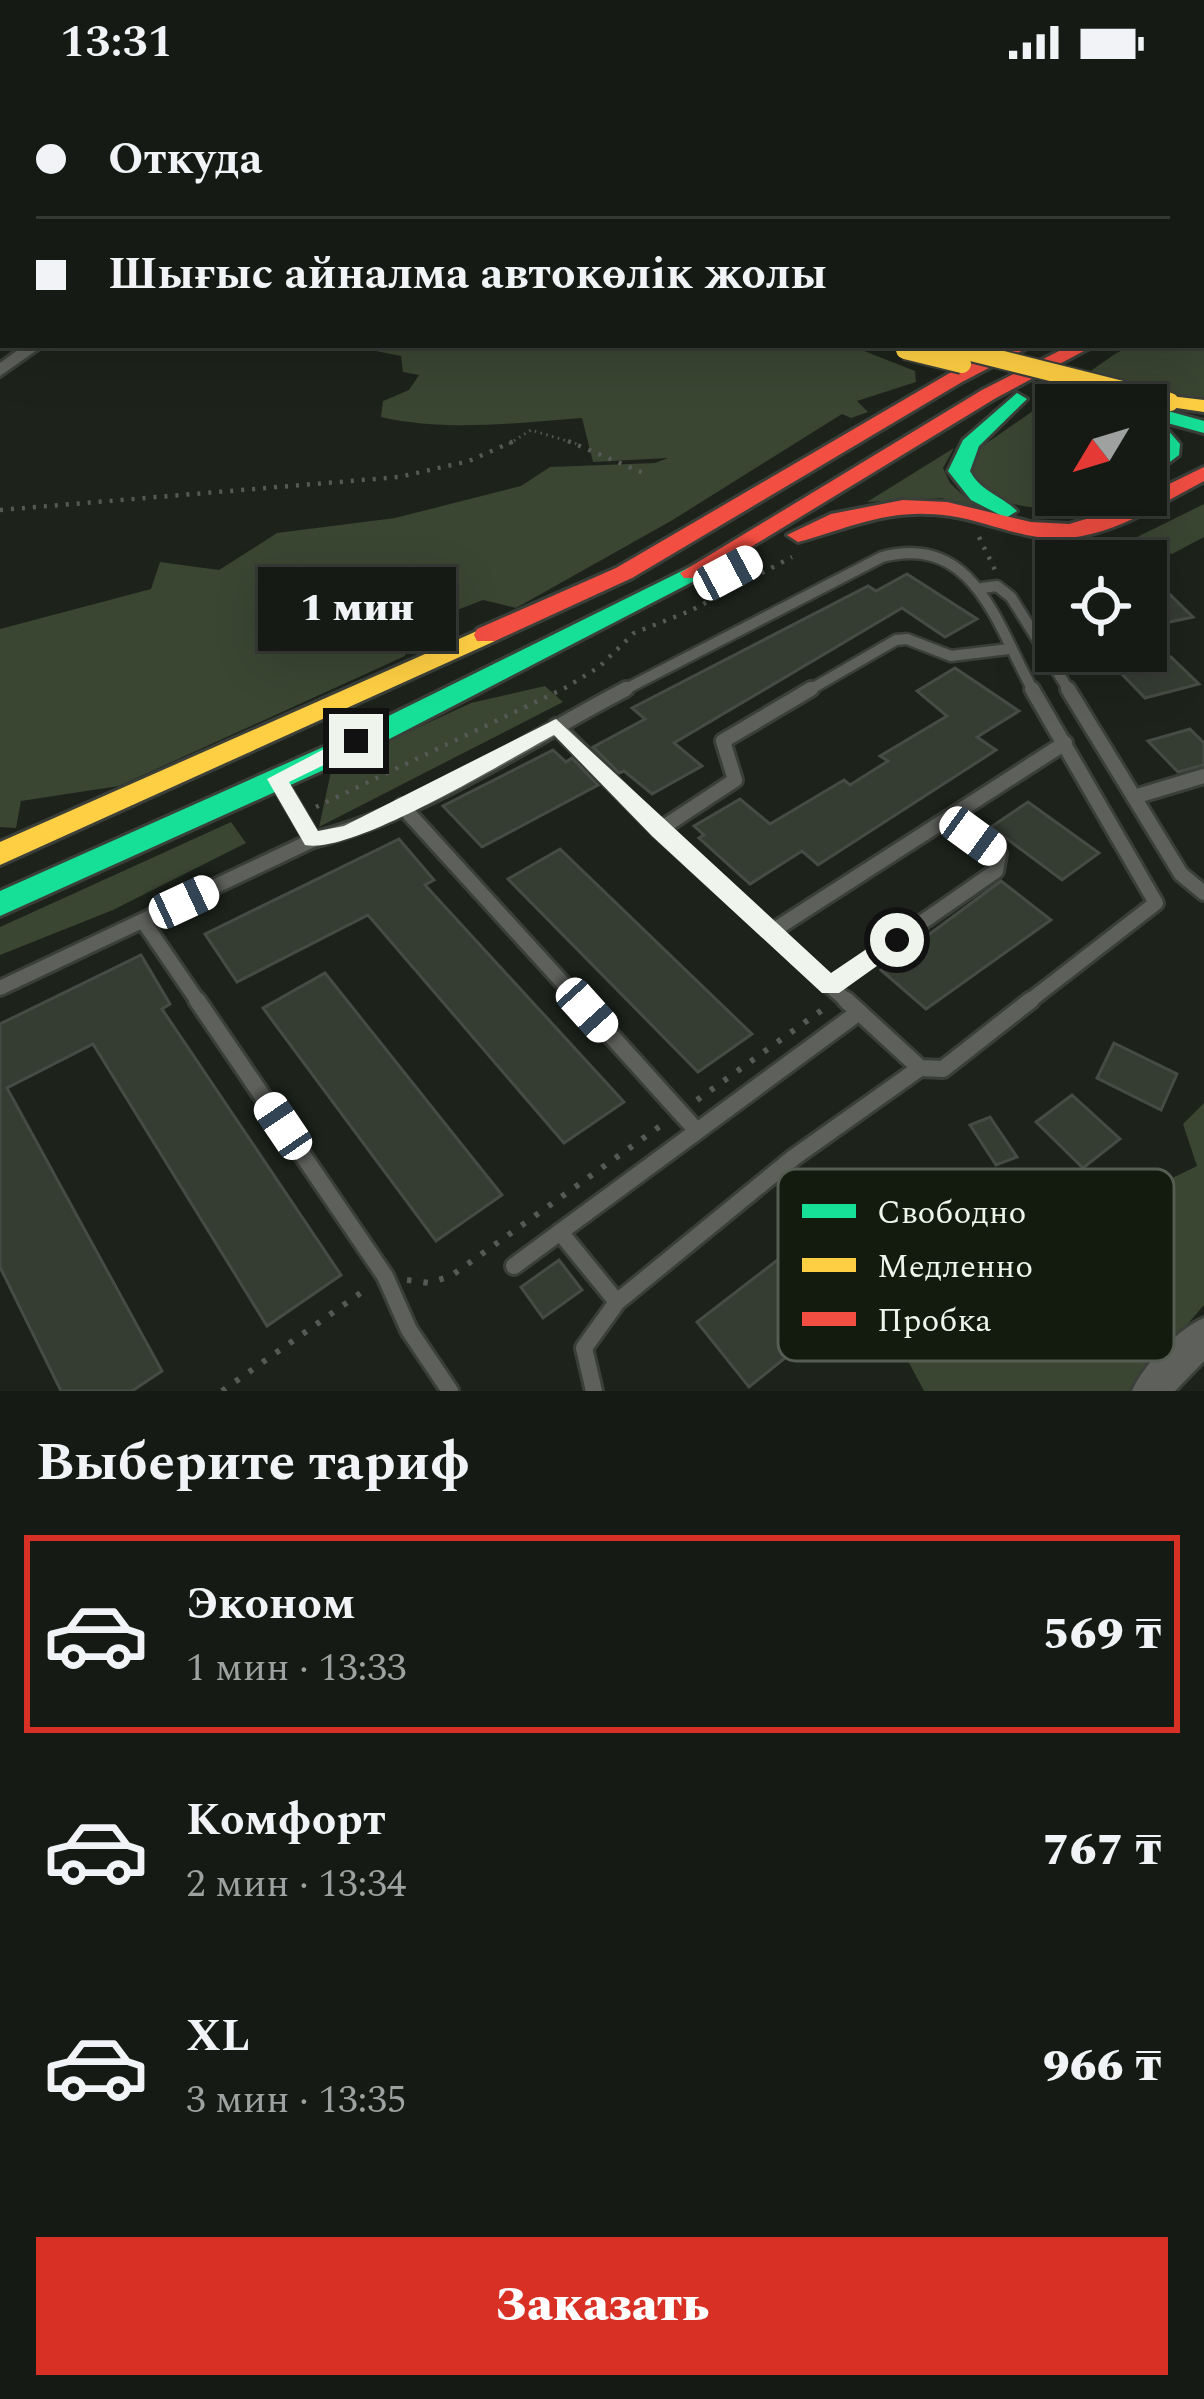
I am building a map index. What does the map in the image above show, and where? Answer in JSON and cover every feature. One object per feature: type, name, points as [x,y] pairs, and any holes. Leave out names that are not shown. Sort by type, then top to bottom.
[{"type":"main road","points":[[902,348],[1042,384]]},
{"type":"main road","points":[[953,348],[1070,384]]},
{"type":"main road","points":[[0,854],[624,573],[1014,348]]},
{"type":"main road","points":[[1035,516],[980,513],[958,478],[956,465],[961,453],[1079,349]]},
{"type":"main road","points":[[0,904],[277,779],[607,619],[1079,349]]},
{"type":"main road","points":[[1167,410],[1204,409]]},
{"type":"main road","points":[[1167,415],[1204,428]]},
{"type":"main road","points":[[607,619],[696,588],[810,528],[861,512],[943,508],[1024,529],[1073,531],[1114,520],[1204,473]]},
{"type":"street","points":[[0,371],[31,348]]},
{"type":"street","points":[[1150,1391],[1204,1336]]},
{"type":"lane","points":[[0,988],[313,840],[349,833],[882,557],[901,552],[924,554],[975,579],[982,588],[1009,650],[1156,903],[943,1069],[920,1068],[780,1169]]},
{"type":"lane","points":[[982,588],[1006,591],[1181,874],[1204,893]]},
{"type":"lane","points":[[659,830],[735,780],[723,741],[896,640],[908,639],[951,656],[1009,650]]},
{"type":"lane","points":[[556,726],[659,830],[920,1068]]},
{"type":"lane","points":[[771,932],[1065,743]]},
{"type":"lane","points":[[1134,797],[1204,776]]},
{"type":"lane","points":[[277,779],[313,840]]},
{"type":"lane","points":[[402,806],[697,1131]]},
{"type":"lane","points":[[836,992],[997,871],[999,854],[948,818]]},
{"type":"lane","points":[[143,921],[385,1276],[409,1330],[450,1391]]},
{"type":"lane","points":[[514,1266],[859,1012]]},
{"type":"lane","points":[[594,1391],[584,1348],[617,1302],[778,1170]]},
{"type":"lane","points":[[560,1232],[617,1302]]},
{"type":"path","points":[[0,510],[397,475],[506,449],[531,430],[576,443],[647,475]]},
{"type":"path","points":[[980,513],[1006,591]]},
{"type":"path","points":[[222,1391],[385,1276],[429,1283],[451,1276],[680,1113],[836,992]]},
{"type":"green space","points":[[361,348],[857,348],[915,371],[916,382],[857,401],[868,412],[851,418],[842,414],[671,521],[516,608],[483,600],[413,627],[405,656],[119,786],[21,801],[16,828],[0,827],[0,629],[151,589],[160,562],[219,570],[277,533],[395,518],[521,486],[550,467],[655,463],[668,458],[593,462],[582,418],[455,425],[381,417],[383,401],[409,390],[419,375],[403,372],[401,356]]},
{"type":"green space","points":[[1126,348],[1204,348],[1204,399],[1167,392],[1167,384],[1072,384]]},
{"type":"green space","points":[[1035,410],[1035,507],[976,488],[968,456]]},
{"type":"green space","points":[[954,448],[943,468],[950,483],[976,507],[941,498],[867,502]]},
{"type":"green space","points":[[1204,504],[1204,537],[1172,554],[1167,552],[1167,540],[1135,538]]},
{"type":"green space","points":[[545,686],[563,702],[319,827],[332,767],[471,703]]},
{"type":"green space","points":[[231,822],[246,843],[113,910],[0,955],[0,927]]},
{"type":"green space","points":[[1204,1103],[1204,1305],[1174,1340],[1174,1177],[1197,1166],[1183,1124]]},
{"type":"green space","points":[[908,1361],[1156,1361],[1130,1391],[924,1391]]},
{"type":"building","points":[[907,574],[977,619],[945,637],[902,608],[674,743],[702,766],[652,794],[624,771],[619,773],[593,747],[645,719],[632,708],[868,586],[876,591]]},
{"type":"building","points":[[1167,592],[1193,617],[1167,622]]},
{"type":"building","points":[[1167,658],[1199,684],[1145,698],[1120,672],[1167,672]]},
{"type":"building","points":[[955,668],[1019,711],[977,737],[996,750],[818,865],[802,851],[750,884],[699,838],[704,835],[694,826],[740,799],[770,824],[844,780],[850,785],[888,761],[880,756],[947,716],[917,691]]},
{"type":"building","points":[[1190,729],[1204,743],[1204,765],[1178,772],[1148,741]]},
{"type":"building","points":[[553,750],[566,762],[572,758],[598,785],[482,847],[443,806]]},
{"type":"building","points":[[1028,802],[1099,853],[1062,880],[991,827]]},
{"type":"building","points":[[399,839],[434,880],[425,885],[624,1102],[564,1143],[368,915],[237,982],[205,934]]},
{"type":"building","points":[[560,849],[752,1034],[698,1072],[508,879]]},
{"type":"building","points":[[1001,881],[1051,920],[926,1009],[881,970]]},
{"type":"building","points":[[141,955],[170,1004],[162,1009],[341,1275],[267,1326],[93,1044],[7,1088],[162,1371],[132,1391],[61,1391],[0,1267],[0,1024]]},
{"type":"building","points":[[325,973],[502,1195],[436,1241],[263,1008]]},
{"type":"building","points":[[1114,1043],[1177,1074],[1161,1110],[1097,1078]]},
{"type":"building","points":[[1072,1095],[1120,1139],[1083,1168],[1036,1122]]},
{"type":"building","points":[[990,1117],[1017,1157],[996,1165],[970,1125]]},
{"type":"building","points":[[559,1260],[582,1290],[543,1318],[521,1287]]},
{"type":"building","points":[[778,1260],[781,1361],[749,1387],[697,1322]]},
{"type":"traffic: fast","points":[[1006,511],[973,491],[959,471],[970,444],[1017,399]]},
{"type":"traffic: fast","points":[[1167,417],[1204,427]]},
{"type":"traffic: fast","points":[[1167,441],[1167,456]]},
{"type":"traffic: fast","points":[[0,904],[358,743],[692,573]]},
{"type":"traffic: slow","points":[[955,348],[1170,402]]},
{"type":"traffic: slow","points":[[905,350],[962,364]]},
{"type":"traffic: slow","points":[[1170,402],[1204,406]]},
{"type":"traffic: slow","points":[[0,854],[486,635]]},
{"type":"traffic: jam","points":[[486,635],[624,573],[955,378],[1018,348]]},
{"type":"traffic: jam","points":[[692,573],[989,394],[1080,348]]},
{"type":"traffic: jam","points":[[798,535],[860,513],[903,507],[947,509],[1031,529],[1069,531],[1122,516],[1204,473]]},
{"type":"route","points":[[356,741],[277,779],[313,840],[349,833],[556,726],[659,830],[830,986],[897,940]]}]
